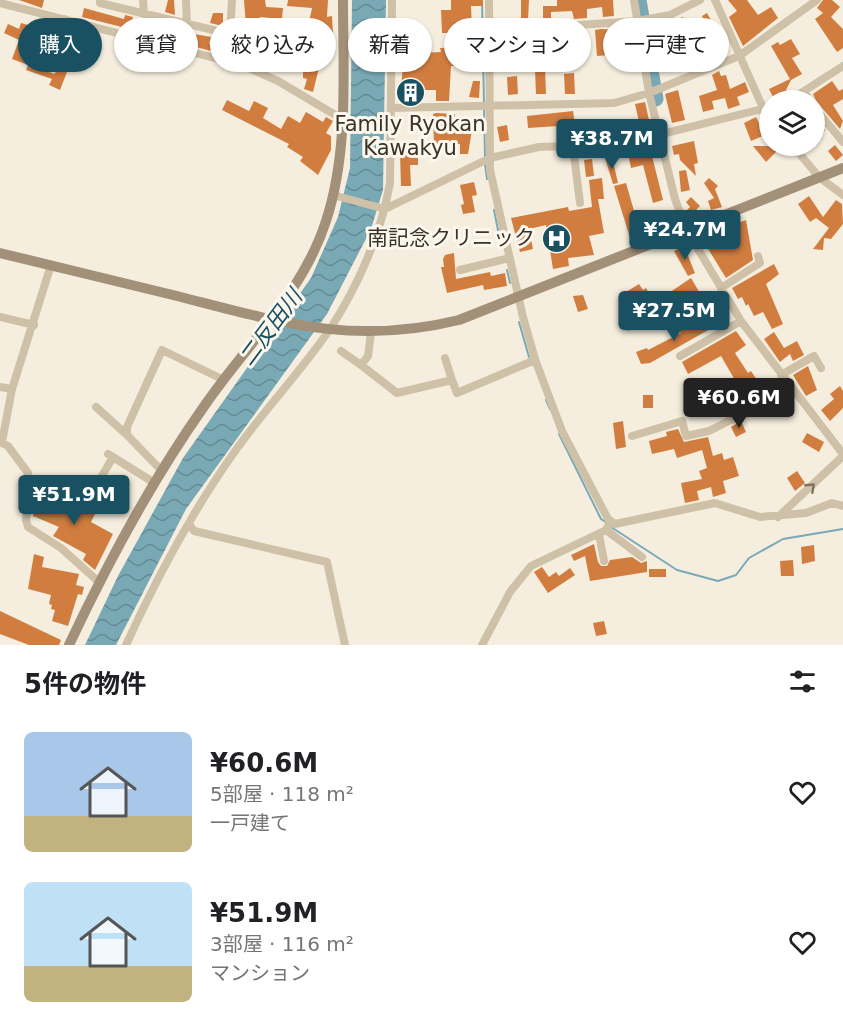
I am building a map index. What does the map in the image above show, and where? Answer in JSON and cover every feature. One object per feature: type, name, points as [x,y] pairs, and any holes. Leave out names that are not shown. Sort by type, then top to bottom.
[{"type":"street","points":[[100,0],[100,3],[160,18]]},
{"type":"street","points":[[143,0],[144,14]]},
{"type":"street","points":[[186,0],[187,18]]},
{"type":"street","points":[[198,27],[230,34],[232,0]]},
{"type":"street","points":[[69,645],[153,482],[308,266],[326,222],[338,168],[342,119],[343,0]]},
{"type":"street","points":[[126,645],[189,524],[237,448],[329,330],[364,266],[385,208],[390,183],[392,0]]},
{"type":"street","points":[[489,0],[489,18]]},
{"type":"street","points":[[634,0],[640,18]]},
{"type":"street","points":[[653,18],[670,15],[700,0]]},
{"type":"street","points":[[715,0],[739,56],[759,94]]},
{"type":"street","points":[[391,108],[614,103],[652,92],[739,56],[817,0]]},
{"type":"street","points":[[0,3],[61,18]]},
{"type":"street","points":[[102,29],[242,65],[278,81],[342,119]]},
{"type":"street","points":[[808,90],[843,66]]},
{"type":"street","points":[[487,72],[486,160],[535,360],[562,431],[611,521],[615,524],[715,503],[759,517],[806,513],[832,503],[843,506]]},
{"type":"street","points":[[649,72],[659,135],[675,199],[686,229],[741,321],[843,455],[778,517]]},
{"type":"street","points":[[333,195],[385,208],[486,160],[539,147],[610,146],[759,109]]},
{"type":"street","points":[[825,120],[843,142]]},
{"type":"street","points":[[573,147],[580,203]]},
{"type":"street","points":[[801,156],[819,177],[843,195]]},
{"type":"street","points":[[0,253],[271,320],[329,330],[371,333],[424,328],[459,320],[843,168]]},
{"type":"street","points":[[721,288],[760,263],[758,256]]},
{"type":"street","points":[[460,270],[510,258]]},
{"type":"street","points":[[51,266],[34,326],[12,389],[1,442],[8,446],[28,473],[30,486],[26,520],[28,527],[62,548],[100,584]]},
{"type":"street","points":[[0,317],[34,326]]},
{"type":"street","points":[[680,356],[741,321]]},
{"type":"street","points":[[361,365],[368,356],[371,333]]},
{"type":"street","points":[[127,435],[127,427],[162,350],[224,380]]},
{"type":"street","points":[[341,351],[398,393],[452,380]]},
{"type":"street","points":[[781,375],[814,356],[821,368]]},
{"type":"street","points":[[445,358],[457,393],[535,360]]},
{"type":"street","points":[[0,387],[12,389]]},
{"type":"street","points":[[632,436],[681,421],[686,436],[709,430],[792,389]]},
{"type":"street","points":[[96,406],[161,470]]},
{"type":"street","points":[[96,486],[111,455],[153,482]]},
{"type":"street","points":[[482,645],[521,575],[540,560],[602,532],[611,521]]},
{"type":"street","points":[[189,524],[194,531],[327,562],[345,645]]},
{"type":"street","points":[[602,532],[642,557]]},
{"type":"street","points":[[602,532],[604,561]]},
{"type":"water","points":[[352,0],[386,0],[386,18],[352,18]]},
{"type":"water","points":[[351,72],[385,72],[383,190],[371,229],[327,314],[186,509],[116,645],[85,645],[118,576],[183,458],[311,278],[338,217],[350,168]]},
{"type":"building","points":[[19,0],[44,0],[42,8]]},
{"type":"building","points":[[168,0],[174,0],[175,15],[165,12]]},
{"type":"building","points":[[244,0],[265,0],[266,7],[283,8],[282,18],[245,18]]},
{"type":"building","points":[[288,0],[328,0],[327,17],[332,16],[332,18],[310,18],[312,8],[287,6]]},
{"type":"building","points":[[451,0],[483,0],[483,6],[471,6],[472,18],[444,18],[444,33],[442,33],[441,10],[451,10]]},
{"type":"building","points":[[521,0],[529,0],[528,18],[521,18]]},
{"type":"building","points":[[557,0],[613,0],[614,16],[603,17],[602,7],[587,9],[587,18],[574,18],[572,11],[551,12],[551,18],[543,18],[543,6],[557,6]]},
{"type":"building","points":[[728,0],[747,0],[758,15],[771,7],[778,18],[743,46],[729,17],[737,11]]},
{"type":"building","points":[[823,0],[832,0],[840,7],[831,17],[843,29],[843,48],[837,52],[815,19],[823,13],[817,8]]},
{"type":"building","points":[[84,8],[120,18],[114,18],[114,25],[102,22],[102,18],[82,17]]},
{"type":"building","points":[[213,13],[223,13],[223,18],[212,18]]},
{"type":"building","points":[[707,13],[710,18],[703,18],[702,16]]},
{"type":"building","points":[[8,24],[18,29],[18,40],[4,33]]},
{"type":"building","points":[[603,29],[603,56],[597,56],[595,30]]},
{"type":"building","points":[[198,35],[210,37],[210,51],[198,48]]},
{"type":"building","points":[[791,39],[800,54],[792,58],[802,74],[791,80],[786,90],[770,90],[790,79],[771,46],[778,42],[780,45]]},
{"type":"building","points":[[18,43],[18,61],[12,59]]},
{"type":"building","points":[[440,48],[444,48],[444,72],[451,72],[449,101],[436,101],[436,90],[416,90],[416,101],[400,102],[402,72],[432,72],[432,52],[441,52]]},
{"type":"building","points":[[32,72],[54,74],[67,72],[60,90],[49,85],[52,79]]},
{"type":"building","points":[[303,72],[318,72],[313,92],[304,89],[307,79],[303,78]]},
{"type":"building","points":[[535,72],[545,72],[546,94],[536,94]]},
{"type":"building","points":[[719,72],[721,76],[726,75],[730,89],[745,82],[749,92],[737,97],[740,105],[728,109],[725,98],[712,101],[714,109],[703,112],[699,96],[717,90],[712,75]]},
{"type":"building","points":[[574,73],[575,94],[565,94],[564,74]]},
{"type":"building","points":[[517,76],[518,94],[508,95],[507,77]]},
{"type":"building","points":[[473,81],[480,81],[479,98],[469,97]]},
{"type":"building","points":[[832,81],[839,91],[843,89],[843,99],[833,105],[843,121],[840,129],[825,112],[825,90],[819,90]]},
{"type":"building","points":[[678,90],[685,120],[672,123],[665,94]]},
{"type":"building","points":[[227,100],[249,111],[254,101],[268,108],[263,118],[281,129],[288,116],[300,123],[306,112],[323,122],[326,117],[333,121],[326,133],[331,136],[331,150],[318,175],[300,161],[303,157],[287,147],[289,144],[222,110]]},
{"type":"building","points":[[645,102],[651,129],[641,131],[635,104]]},
{"type":"building","points":[[573,111],[575,125],[528,128],[527,116]]},
{"type":"building","points":[[433,114],[455,114],[455,131],[472,130],[468,154],[460,154],[460,144],[434,144]]},
{"type":"building","points":[[756,117],[759,123],[759,138],[751,141],[744,123]]},
{"type":"building","points":[[507,125],[509,140],[500,142],[497,127]]},
{"type":"building","points":[[583,129],[583,139],[571,140],[571,130]]},
{"type":"building","points":[[694,141],[698,163],[694,164],[696,176],[680,160],[679,154],[674,155],[672,146]]},
{"type":"building","points":[[835,145],[843,155],[836,161],[828,151]]},
{"type":"building","points":[[650,148],[663,200],[653,203],[643,165],[631,168],[629,158],[642,155],[641,149]]},
{"type":"building","points":[[400,154],[418,154],[418,165],[410,165],[411,186],[401,186]]},
{"type":"building","points":[[761,156],[772,156],[766,162]]},
{"type":"building","points":[[612,157],[618,183],[613,184],[605,158]]},
{"type":"building","points":[[592,159],[594,176],[586,177],[584,160]]},
{"type":"building","points":[[686,170],[690,190],[681,192],[679,171]]},
{"type":"building","points":[[602,178],[604,199],[598,199],[604,233],[589,236],[594,255],[568,258],[569,266],[553,269],[546,225],[529,229],[533,249],[520,252],[511,218],[568,207],[569,211],[592,207],[589,180]]},
{"type":"building","points":[[709,178],[718,186],[715,189],[722,207],[711,210],[708,201],[714,198],[704,183]]},
{"type":"building","points":[[474,182],[477,195],[472,196],[475,212],[463,214],[461,205],[464,204],[460,185]]},
{"type":"building","points":[[626,183],[641,235],[630,238],[614,186]]},
{"type":"building","points":[[809,196],[823,217],[836,200],[842,204],[843,224],[831,239],[824,238],[823,250],[813,249],[829,228],[816,218],[810,222],[798,204]]},
{"type":"building","points":[[691,197],[700,206],[691,215],[686,211],[690,207],[686,202]]},
{"type":"building","points":[[746,220],[753,260],[726,278],[699,234],[710,229],[714,235],[727,228],[729,232],[740,227],[738,223]]},
{"type":"building","points":[[684,246],[695,273],[688,276],[674,251]]},
{"type":"building","points":[[454,253],[456,279],[490,272],[491,276],[505,273],[507,286],[484,290],[483,285],[447,293],[441,267],[444,267],[445,255]]},
{"type":"building","points":[[774,264],[779,274],[766,284],[783,324],[772,329],[763,312],[754,316],[748,304],[746,306],[742,297],[738,299],[732,288]]},
{"type":"building","points":[[691,278],[701,295],[663,318],[661,315],[628,331],[622,320],[638,312],[626,292],[639,284],[643,290],[646,288],[654,303]]},
{"type":"building","points":[[583,295],[588,309],[578,312],[573,296]]},
{"type":"building","points":[[702,317],[710,329],[650,363],[641,364],[636,352],[647,348],[648,350],[681,333],[679,330]]},
{"type":"building","points":[[736,331],[746,345],[735,353],[748,373],[751,371],[759,383],[743,394],[721,356],[688,374],[682,362]]},
{"type":"building","points":[[774,332],[784,348],[797,341],[804,355],[793,361],[790,354],[780,362],[764,339]]},
{"type":"building","points":[[808,366],[817,390],[806,396],[793,375]]},
{"type":"building","points":[[840,386],[843,391],[843,408],[830,421],[821,410],[834,399],[830,394]]},
{"type":"building","points":[[643,395],[653,395],[653,408],[643,408]]},
{"type":"building","points":[[623,421],[626,447],[616,449],[613,423]]},
{"type":"building","points":[[741,421],[746,432],[736,437],[731,427]]},
{"type":"building","points":[[678,429],[684,442],[708,437],[713,456],[722,453],[724,460],[733,457],[739,476],[723,481],[726,493],[713,497],[711,487],[697,491],[699,500],[685,503],[681,483],[702,479],[699,471],[707,468],[702,450],[677,458],[674,449],[652,454],[649,441],[667,436],[666,432]]},
{"type":"building","points":[[807,433],[824,442],[819,452],[802,442]]},
{"type":"building","points":[[797,471],[805,483],[795,491],[787,478]]},
{"type":"building","points":[[39,490],[63,507],[71,497],[97,510],[91,522],[113,534],[95,570],[83,560],[86,554],[53,536],[59,527],[33,516],[35,498]]},
{"type":"building","points":[[594,544],[601,566],[607,566],[610,560],[632,557],[641,563],[647,561],[647,572],[590,581],[585,556],[574,561],[571,555]]},
{"type":"building","points":[[814,545],[815,561],[802,564],[801,547]]},
{"type":"building","points":[[34,554],[44,557],[42,567],[79,574],[76,585],[84,587],[82,595],[78,594],[68,626],[52,621],[55,610],[51,609],[52,605],[49,604],[51,595],[28,589]]},
{"type":"building","points":[[793,560],[794,576],[781,576],[780,561]]},
{"type":"building","points":[[542,567],[549,577],[556,572],[559,576],[570,568],[575,575],[548,593],[534,572]]},
{"type":"building","points":[[649,569],[666,569],[666,577],[649,577]]},
{"type":"building","points":[[0,611],[61,640],[59,645],[29,645],[0,634]]},
{"type":"building","points":[[604,621],[607,634],[596,636],[593,623]]},
{"type":"waterway","points":[[482,0],[485,158]]},
{"type":"waterway","points":[[639,0],[656,99]]},
{"type":"waterway","points":[[485,164],[487,179]]},
{"type":"waterway","points":[[494,210],[500,240]]},
{"type":"waterway","points":[[507,270],[510,283]]},
{"type":"waterway","points":[[519,322],[529,357]]},
{"type":"waterway","points":[[546,400],[550,409]]},
{"type":"waterway","points":[[559,434],[601,519],[607,523]]},
{"type":"waterway","points":[[611,527],[677,570],[718,581],[736,575],[749,558],[783,539],[843,529]]},
{"type":"place","name":"Family Ryokan Kawakyu","points":[[410,93]]},
{"type":"place","name":"南記念クリニック","points":[[556,238]]},
{"type":"water label","name":"二反田川","points":[[270,327]]}]
